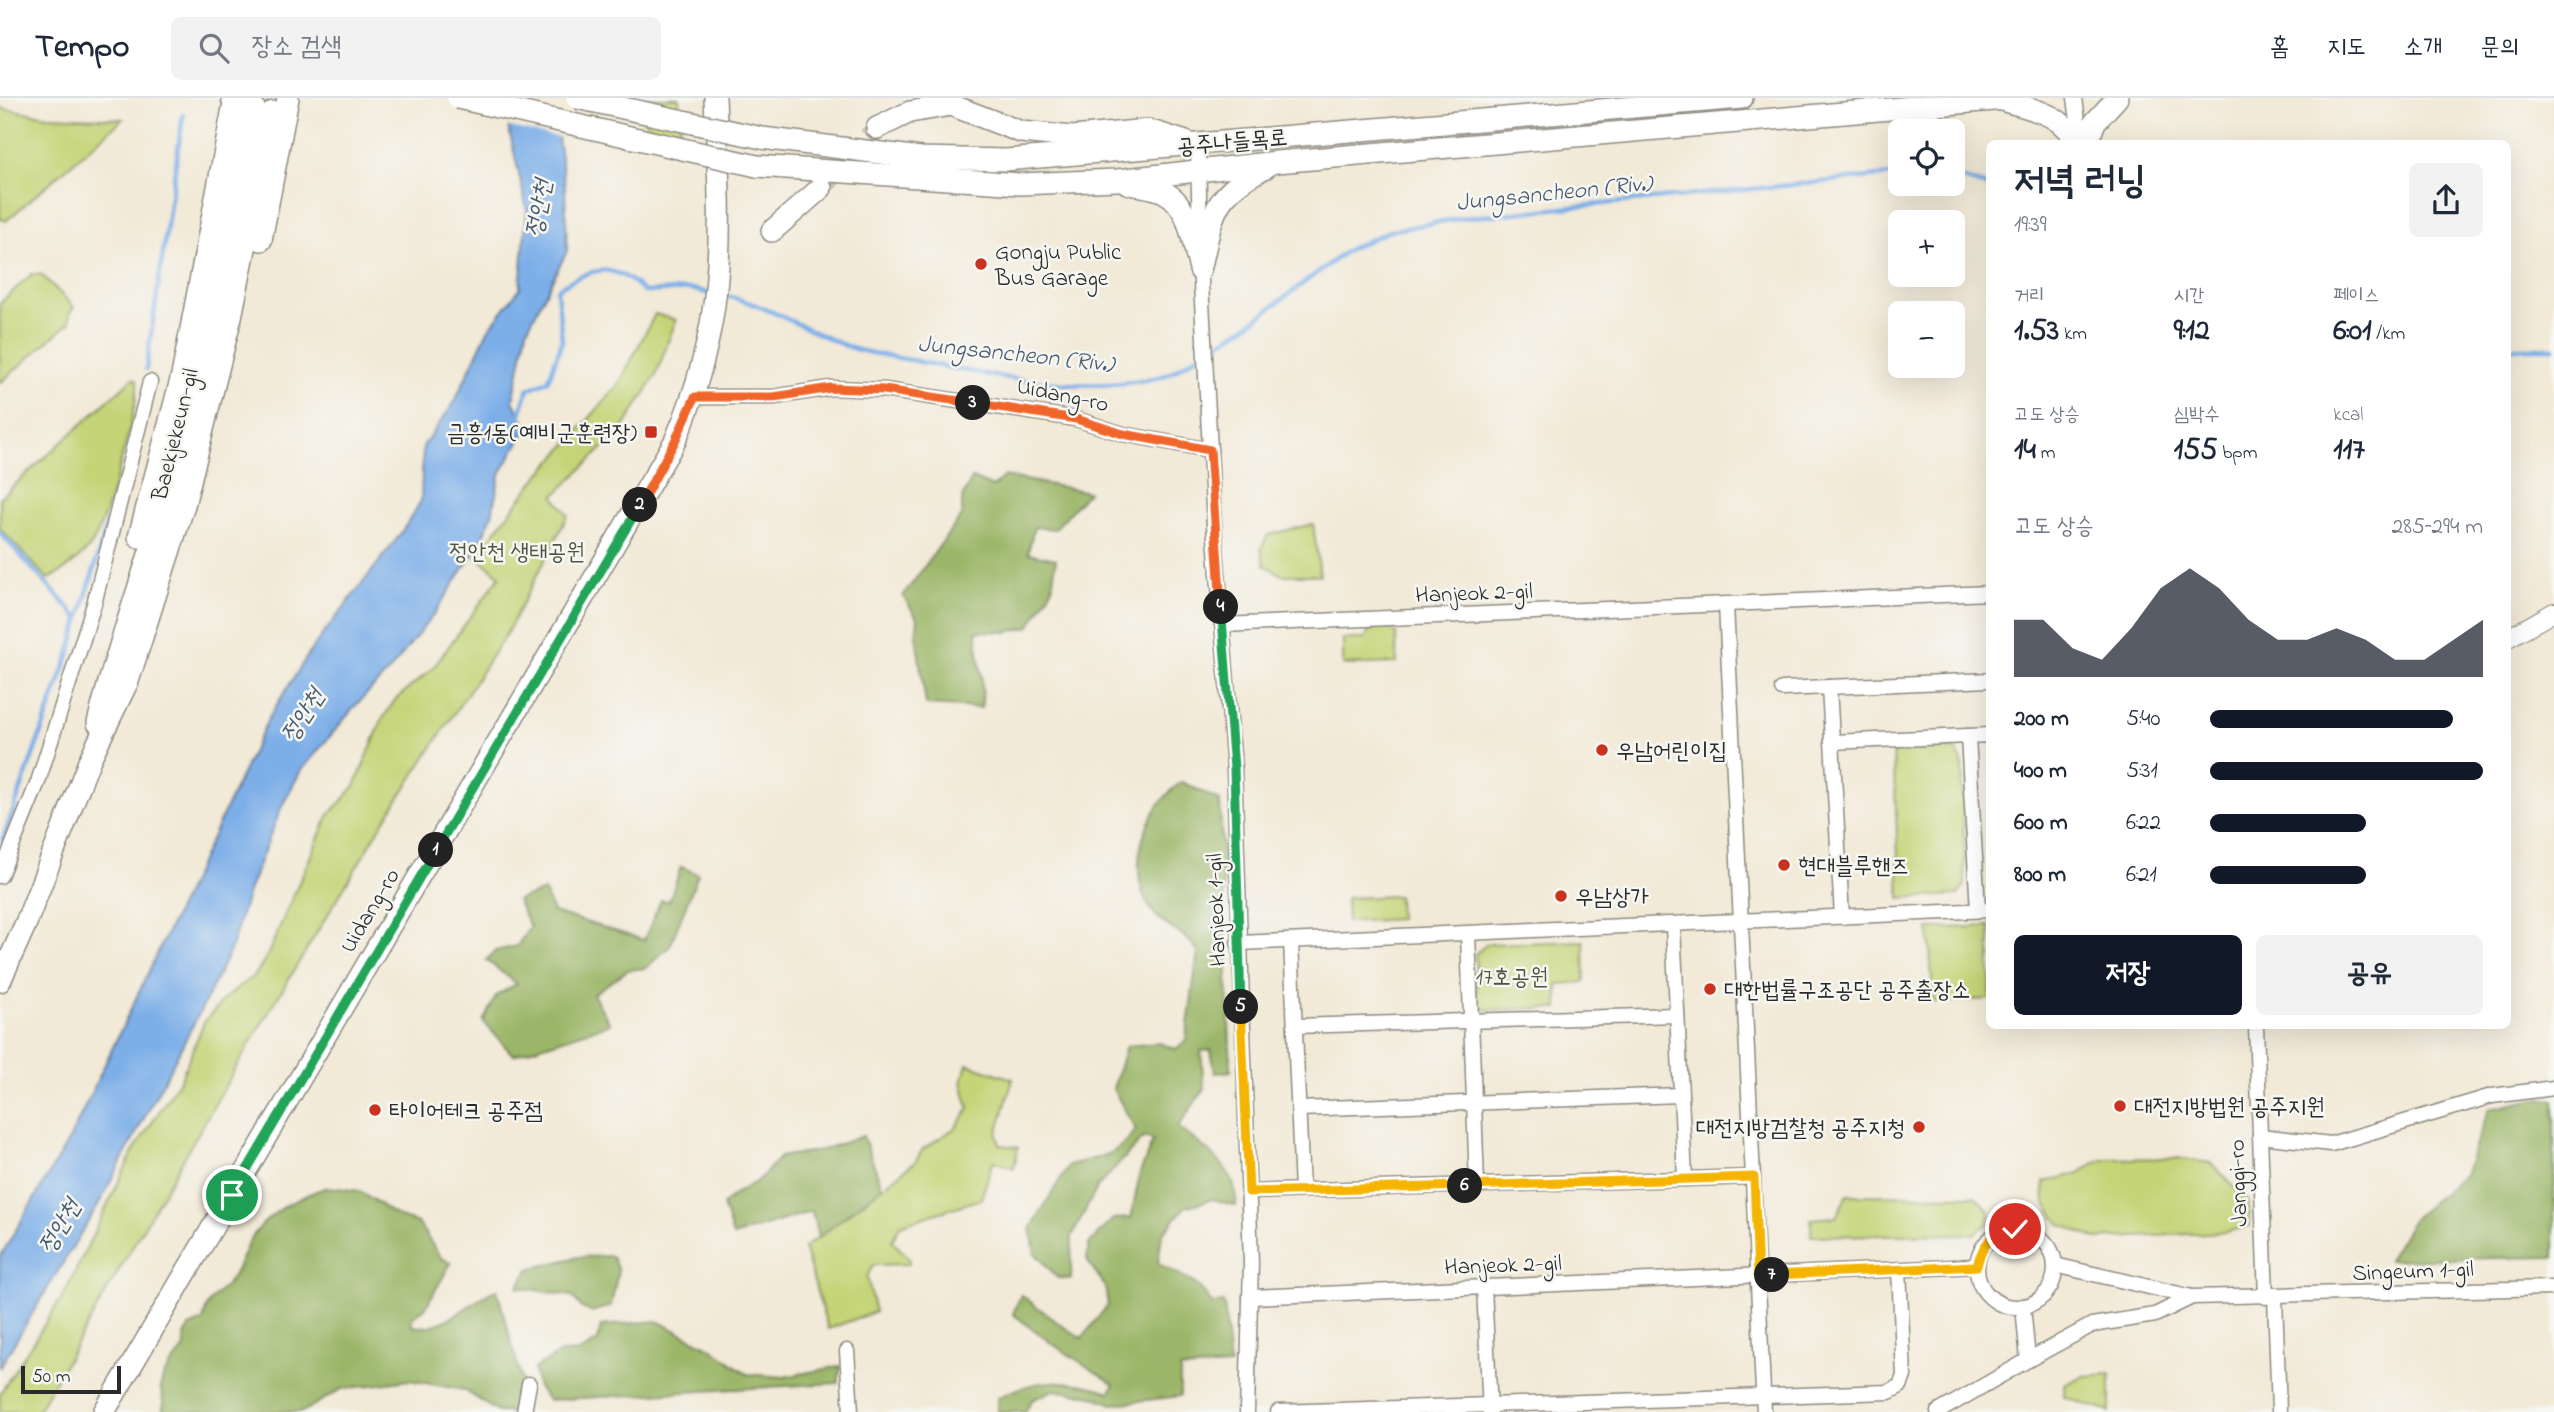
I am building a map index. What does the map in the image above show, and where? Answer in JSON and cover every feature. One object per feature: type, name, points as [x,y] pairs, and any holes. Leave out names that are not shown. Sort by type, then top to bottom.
[{"type":"main road","name":"공주나들목로","points":[[458,98],[757,166],[1020,184],[1117,180],[1276,162],[2010,99]]},
{"type":"main road","name":"공주나들목로","points":[[577,98],[762,138],[921,158],[1006,160],[1198,146],[1742,98]]},
{"type":"main road","name":"Uidang-ro","points":[[104,1412],[610,556],[675,441],[695,397],[715,315],[720,248],[715,98]]},
{"type":"main road","points":[[2088,140],[2095,122],[2118,98]]},
{"type":"main road","points":[[2010,99],[2066,125],[2075,140]]},
{"type":"main road","points":[[137,616],[138,540],[179,390],[200,290],[262,101]]},
{"type":"main road","name":"Baekjekeun-gil","points":[[0,981],[26,923],[90,759],[128,681],[137,616],[184,505],[207,415],[262,101]]},
{"type":"main road","points":[[877,128],[910,112],[951,105],[1021,132],[1072,137],[1149,130],[1198,146]]},
{"type":"main road","points":[[1200,270],[1213,212],[1221,198],[1246,178],[1276,162]]},
{"type":"main road","points":[[1117,180],[1163,191],[1177,202],[1186,216],[1200,270]]},
{"type":"main road","points":[[772,231],[821,188]]},
{"type":"street","points":[[2075,98],[2078,140]]},
{"type":"street","name":"Hanjeok 1-gil","points":[[1198,146],[1200,270],[1210,450],[1234,768],[1238,943],[1249,1192],[1247,1412]]},
{"type":"street","points":[[0,876],[38,782],[94,604],[150,382]]},
{"type":"street","name":"Uidang-ro","points":[[695,397],[774,397],[831,388],[884,390],[1076,419],[1123,434],[1210,450]]},
{"type":"street","name":"Hanjeok 2-gil","points":[[1222,625],[1986,593]]},
{"type":"street","points":[[1727,605],[1764,1405]]},
{"type":"street","points":[[2511,636],[2554,612]]},
{"type":"street","points":[[1782,689],[1986,680]]},
{"type":"street","points":[[1829,687],[1842,917]]},
{"type":"street","points":[[1832,742],[1986,735]]},
{"type":"street","points":[[1238,943],[1673,926],[1984,910],[1968,736]]},
{"type":"street","points":[[1673,926],[1685,1179]]},
{"type":"street","points":[[1468,934],[1478,1185]]},
{"type":"street","points":[[1292,941],[1302,1190]]},
{"type":"street","points":[[1295,1026],[1677,1015]]},
{"type":"street","name":"Janggi-ro","points":[[2256,1029],[2270,1297]]},
{"type":"street","points":[[2260,1136],[2331,1144],[2492,1096],[2554,1088]]},
{"type":"street","points":[[1299,1110],[1681,1096]]},
{"type":"street","points":[[1249,1192],[1754,1177]]},
{"type":"street","points":[[2015,1229],[2027,1231],[2046,1244],[2054,1265],[2048,1289],[2040,1299],[2023,1306],[2003,1305],[1992,1299],[1983,1290],[1977,1266],[1985,1244],[2004,1231],[2015,1229]]},
{"type":"street","points":[[2054,1265],[2192,1297]]},
{"type":"street","name":"Hanjeok 2-gil","points":[[1250,1297],[1977,1266]]},
{"type":"street","points":[[1278,1412],[1764,1405],[1889,1392],[1900,1386],[1903,1376],[1899,1269]]},
{"type":"street","points":[[1484,1287],[1490,1410]]},
{"type":"street","name":"Singeum 1-gil","points":[[1938,1412],[2092,1325],[2155,1315],[2192,1297],[2270,1297],[2554,1287]]},
{"type":"street","points":[[2270,1297],[2279,1412]]},
{"type":"street","points":[[2023,1306],[2028,1360]]},
{"type":"street","points":[[847,1351],[851,1412]]},
{"type":"street","points":[[524,1412],[529,1384]]},
{"type":"green space","points":[[632,98],[679,98],[681,140],[663,135],[650,127],[640,115]]},
{"type":"green space","points":[[0,108],[49,116],[123,119],[6,221],[0,218]]},
{"type":"green space","points":[[32,274],[42,275],[74,307],[69,314],[70,322],[0,383],[0,303]]},
{"type":"green space","name":"정안천 생태공원","points":[[655,314],[676,320],[656,375],[624,427],[554,496],[568,515],[508,631],[386,818],[249,1045],[37,1412],[0,1412],[0,1393],[66,1291],[133,1152],[181,1078],[204,1022],[225,998],[256,974],[268,954],[328,816],[355,786],[382,720],[395,700],[433,668],[500,576],[476,556],[535,480],[618,386]]},
{"type":"green space","points":[[133,378],[137,380],[137,392],[133,412],[99,530],[85,552],[48,579],[0,529],[0,498]]},
{"type":"green space","points":[[1004,476],[1088,492],[1055,529],[1034,527],[1028,553],[1056,559],[1052,589],[1029,627],[1007,632],[977,631],[981,708],[926,705],[916,635],[918,619],[903,596],[962,515],[962,498],[972,478],[993,487]]},
{"type":"green space","points":[[1313,524],[1320,575],[1282,575],[1265,565],[1261,548],[1268,535]]},
{"type":"green space","points":[[1383,625],[1396,633],[1397,663],[1343,665],[1343,639],[1365,639],[1369,630]]},
{"type":"green space","points":[[1955,749],[1962,761],[1965,885],[1958,895],[1900,898],[1893,752]]},
{"type":"green space","points":[[1182,782],[1220,801],[1231,1071],[1215,1073],[1211,1050],[1201,1051],[1204,1089],[1178,1127],[1209,1151],[1226,1170],[1232,1180],[1236,1206],[1213,1199],[1185,1207],[1162,1234],[1158,1263],[1194,1283],[1212,1304],[1224,1303],[1230,1366],[1180,1369],[1180,1396],[1113,1404],[1092,1396],[1053,1390],[1032,1400],[1025,1412],[998,1412],[997,1398],[1026,1386],[1066,1382],[1110,1392],[1114,1384],[1051,1343],[1013,1314],[1021,1295],[1082,1338],[1108,1305],[1105,1286],[1087,1260],[1089,1244],[1113,1219],[1131,1218],[1140,1173],[1153,1140],[1144,1137],[1098,1186],[1072,1236],[1071,1279],[1058,1278],[1035,1253],[1031,1228],[1069,1165],[1099,1158],[1113,1151],[1136,1130],[1113,1089],[1126,1046],[1159,1043],[1176,1049],[1186,1040],[1198,952],[1190,941],[1162,922],[1146,901],[1140,883],[1139,864],[1147,826],[1168,794]]},
{"type":"green space","points":[[681,867],[698,874],[670,946],[646,968],[628,970],[593,994],[610,1024],[513,1055],[483,1021],[497,995],[517,984],[486,960],[496,951],[517,946],[530,927],[517,900],[544,891],[553,912],[644,940],[661,900],[669,901]]},
{"type":"green space","points":[[1398,896],[1399,919],[1347,922],[1346,898]]},
{"type":"green space","points":[[1986,926],[1986,999],[1933,1002],[1929,929]]},
{"type":"green space","name":"17호공원","points":[[1584,941],[1585,982],[1558,984],[1558,1008],[1486,1010],[1477,1004],[1475,954],[1487,944]]},
{"type":"green space","points":[[967,1064],[1013,1079],[997,1134],[1000,1145],[1018,1147],[1014,1168],[993,1161],[981,1199],[900,1225],[892,1241],[909,1258],[909,1264],[873,1265],[867,1277],[875,1312],[828,1329],[804,1248],[915,1162],[923,1149],[955,1128],[969,1109],[962,1082]]},
{"type":"green space","points":[[2540,1098],[2554,1100],[2554,1257],[2388,1260],[2413,1219],[2465,1174],[2489,1109]]},
{"type":"green space","points":[[863,1136],[882,1187],[818,1238],[812,1211],[733,1236],[723,1205],[736,1193],[758,1181],[780,1157],[822,1150]]},
{"type":"green space","points":[[2176,1158],[2211,1163],[2247,1200],[2250,1226],[2226,1232],[2097,1239],[2060,1224],[2045,1202],[2044,1182],[2077,1174],[2102,1159]]},
{"type":"green space","points":[[328,1187],[360,1191],[397,1216],[418,1223],[441,1258],[451,1263],[425,1308],[412,1318],[412,1326],[423,1327],[446,1320],[497,1289],[524,1389],[514,1412],[498,1412],[464,1390],[409,1380],[342,1389],[302,1412],[162,1412],[164,1406],[161,1385],[169,1367],[185,1347],[184,1338],[189,1327],[203,1321],[209,1303],[232,1278],[256,1232],[283,1207]]},
{"type":"green space","points":[[1847,1195],[1975,1196],[1990,1212],[1990,1222],[1974,1234],[1811,1236],[1811,1219],[1836,1217]]},
{"type":"green space","points":[[612,1256],[618,1271],[611,1306],[591,1312],[582,1308],[572,1296],[518,1287],[529,1269],[578,1257]]},
{"type":"green space","points":[[657,1321],[711,1348],[747,1374],[784,1377],[841,1366],[838,1383],[548,1400],[538,1388],[534,1369],[560,1353],[579,1352],[598,1341],[601,1326]]},
{"type":"green space","points":[[2110,1374],[2110,1412],[2064,1397],[2064,1385],[2083,1376]]},
{"type":"water","name":"정안천","points":[[502,98],[556,123],[565,186],[567,251],[527,330],[513,401],[527,428],[500,474],[492,515],[479,545],[434,614],[390,670],[356,705],[300,772],[282,806],[249,889],[230,951],[201,1010],[101,1200],[0,1367],[0,1257],[70,1138],[269,717],[313,647],[399,536],[421,501],[423,446],[454,403],[488,330],[520,288],[527,210]]},
{"type":"pier","points":[[499,98],[557,98],[562,138],[505,126]]},
{"type":"waterway","points":[[146,369],[183,115]]},
{"type":"waterway","name":"Jungsancheon (Riv.)","points":[[1209,349],[1245,327],[1349,249],[1389,231],[1462,218],[1888,175]]},
{"type":"waterway","name":"Jungsancheon (Riv.)","points":[[1965,180],[1986,186]]},
{"type":"waterway","name":"Jungsancheon (Riv.)","points":[[519,417],[528,389],[548,381],[562,341],[557,289],[581,276],[602,271],[622,275],[644,292],[692,289],[708,293]]},
{"type":"waterway","name":"Jungsancheon (Riv.)","points":[[721,295],[754,304],[856,349],[1036,382],[1099,385],[1160,377],[1202,353]]},
{"type":"waterway","name":"Jungsancheon (Riv.)","points":[[2511,348],[2554,348]]},
{"type":"waterway","points":[[3,839],[69,655],[108,521]]},
{"type":"waterway","points":[[0,533],[79,619]]},
{"type":"tunnel","points":[[826,183],[877,128]]},
{"type":"place","name":"Gongju Public Bus Garage","points":[[981,264]]},
{"type":"place","name":"금흥1동(예비군훈련장)","points":[[651,432]]},
{"type":"place","name":"우남어린이집","points":[[1602,750]]},
{"type":"place","name":"현대블루핸즈","points":[[1784,865]]},
{"type":"place","name":"우남상가","points":[[1561,896]]},
{"type":"place","name":"대한법률구조공단 공주출장소","points":[[1710,989]]},
{"type":"place","name":"대전지방법원 공주지원","points":[[2120,1106]]},
{"type":"place","name":"타이어테크 공주점","points":[[375,1110]]},
{"type":"place","name":"대전지방검찰청 공주지청","points":[[1919,1127]]},
{"type":"route","points":[[232,1195],[610,556],[675,441],[695,397],[774,397],[831,388],[884,390],[1076,419],[1123,434],[1210,450],[1223,652],[1234,768],[1238,943],[1249,1192],[1754,1177],[1758,1276],[1977,1266],[1979,1254],[1993,1236],[2015,1229]]}]
